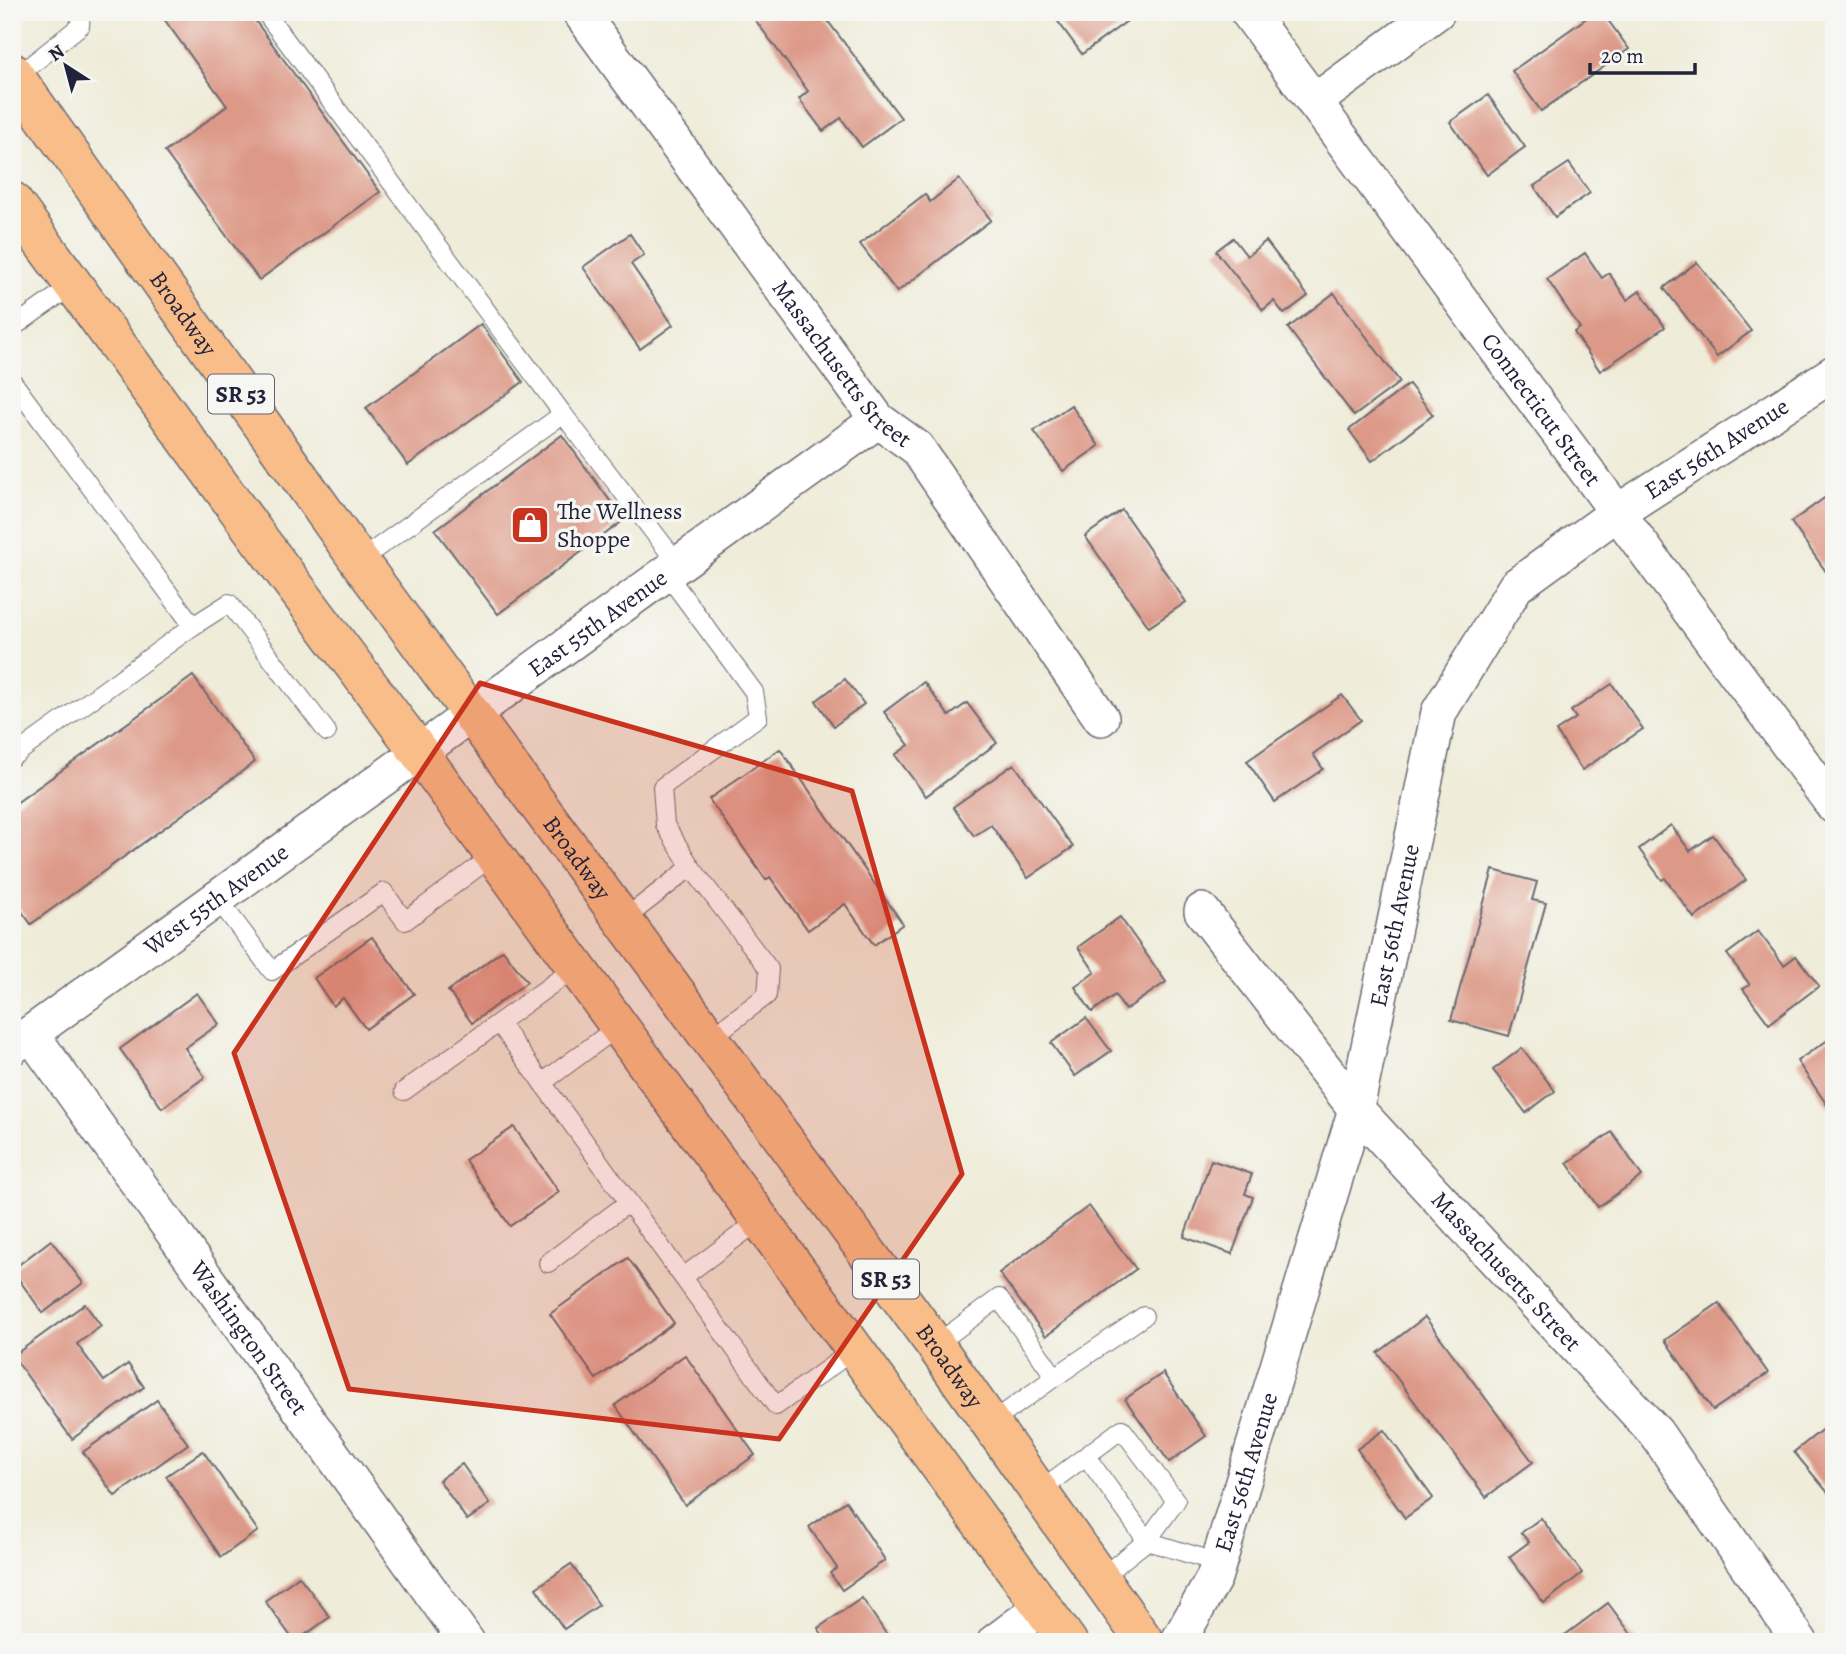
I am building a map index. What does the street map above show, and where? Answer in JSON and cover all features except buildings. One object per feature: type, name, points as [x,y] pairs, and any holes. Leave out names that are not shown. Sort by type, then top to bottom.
[{"type":"main road","name":"Broadway","points":[[14,74],[359,561],[935,1345],[1145,1642]]},
{"type":"main road","name":"SR 53","points":[[12,201],[307,604],[419,752],[1068,1642]]},
{"type":"street","name":"Massachusetts Street","points":[[580,12],[878,420],[917,448],[1101,718]]},
{"type":"street","name":"Connecticut Street","points":[[1248,12],[1834,806]]},
{"type":"street","points":[[1314,102],[1437,12]]},
{"type":"street","name":"East 56th Avenue","points":[[1178,1642],[1214,1578],[1356,1109],[1438,712],[1516,586],[1618,512],[1834,373]]},
{"type":"street","name":"East 55th Avenue","points":[[419,752],[878,420]]},
{"type":"street","name":"West 55th Avenue","points":[[22,1040],[419,752]]},
{"type":"street","name":"Massachusetts Street","points":[[1202,911],[1356,1109],[1657,1433],[1800,1642]]},
{"type":"street","name":"Washington Street","points":[[22,1040],[467,1642]]},
{"type":"street","points":[[995,1642],[1042,1607]]},
{"type":"lane","points":[[14,74],[80,26],[81,12]]},
{"type":"lane","points":[[265,12],[563,414],[754,692],[758,718],[662,787],[665,825],[691,867],[769,969],[767,995],[709,1039]]},
{"type":"lane","points":[[12,328],[73,285]]},
{"type":"lane","points":[[12,381],[193,626]]},
{"type":"lane","points":[[359,561],[563,414]]},
{"type":"lane","points":[[12,757],[229,603],[327,732]]},
{"type":"lane","points":[[217,898],[272,971],[384,892],[405,921],[494,855]]},
{"type":"lane","points":[[623,920],[691,867]]},
{"type":"lane","points":[[404,1091],[576,967]]},
{"type":"lane","points":[[499,1023],[776,1406],[855,1349]]},
{"type":"lane","points":[[542,1083],[619,1026]]},
{"type":"lane","points":[[548,1262],[629,1202]]},
{"type":"lane","points":[[683,1277],[760,1220]]},
{"type":"lane","points":[[935,1345],[999,1298],[1055,1377]]},
{"type":"lane","points":[[991,1423],[1144,1316]]},
{"type":"lane","points":[[1039,1491],[1122,1429],[1176,1502],[1147,1541],[1100,1578]]},
{"type":"lane","points":[[1086,1456],[1147,1541],[1219,1563]]},
{"type":"highlighted area","points":[[480,683],[852,791],[962,1174],[779,1439],[349,1389],[234,1053]]},
{"type":"place","name":"The Wellness Shoppe","points":[[530,525]]}]
